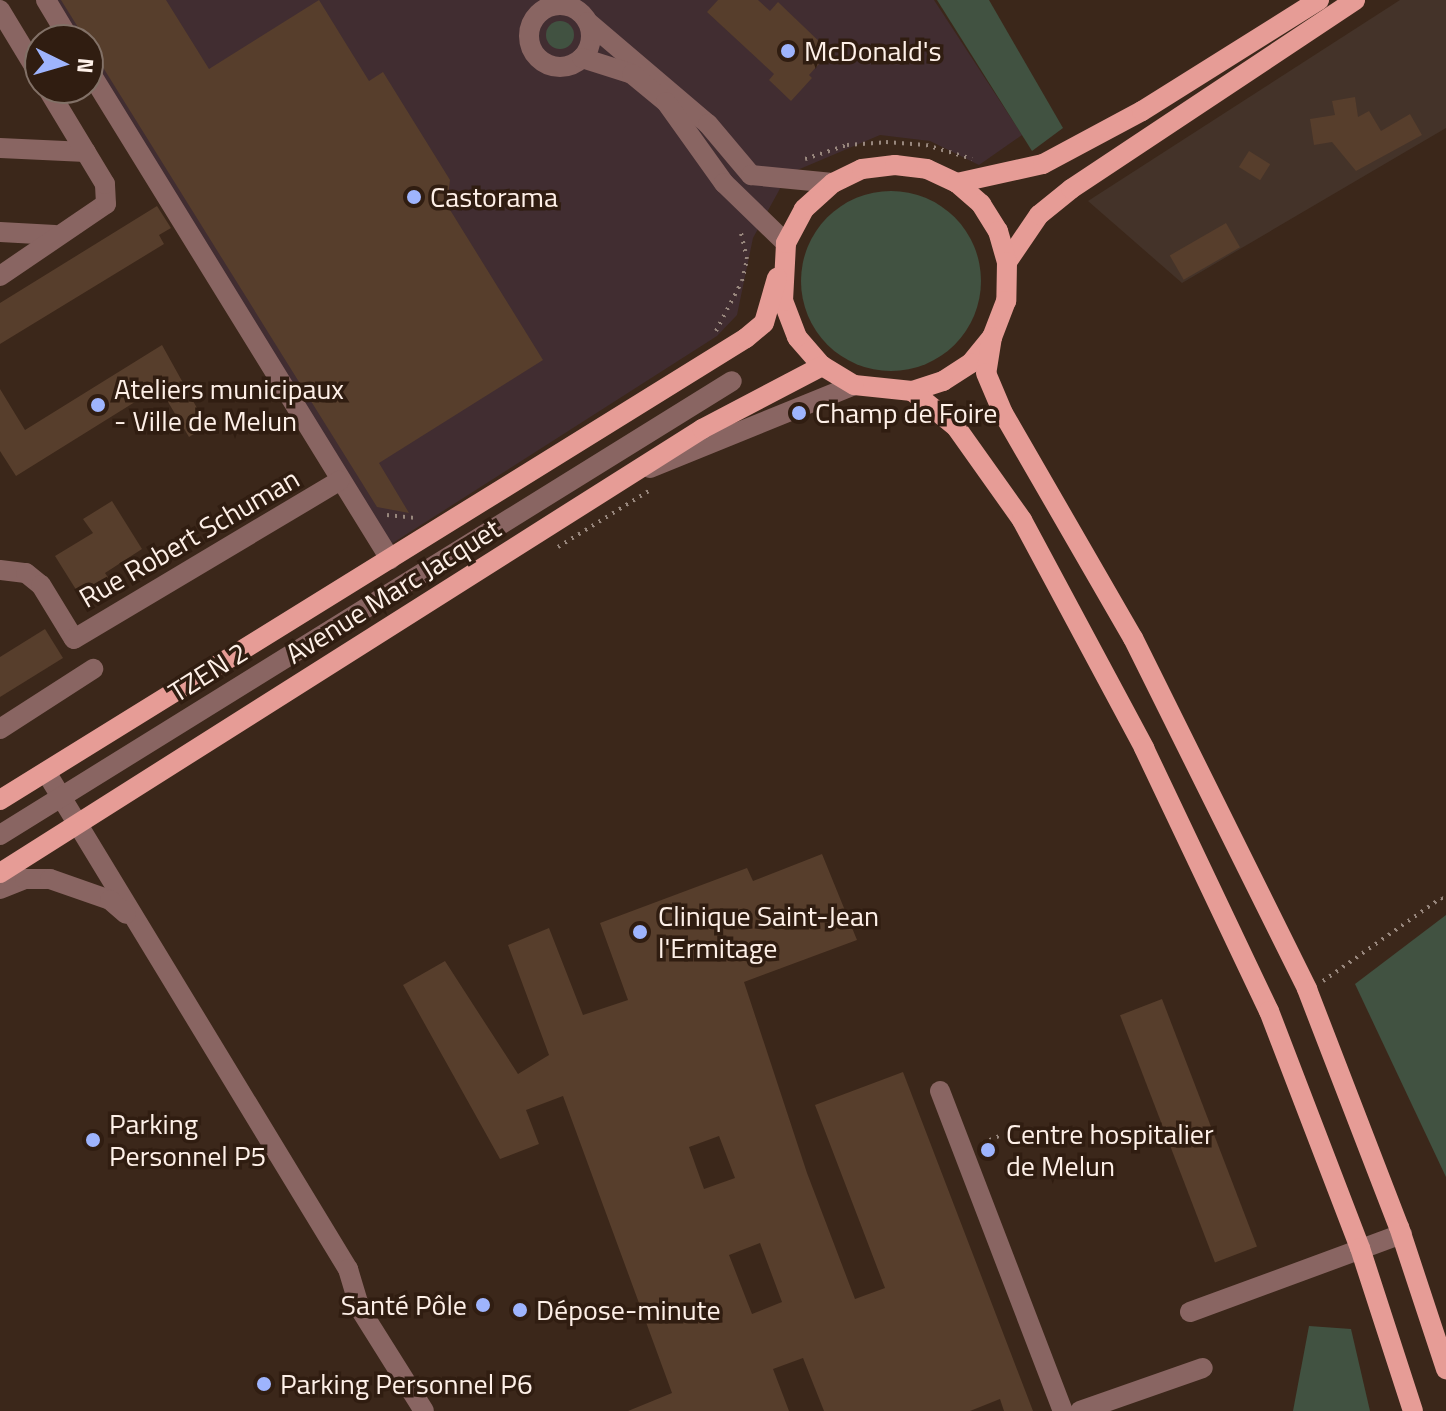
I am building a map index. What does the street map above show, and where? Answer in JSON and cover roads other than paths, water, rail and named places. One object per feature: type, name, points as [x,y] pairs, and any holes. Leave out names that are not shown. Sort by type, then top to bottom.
[{"type":"main road","points":[[957,183],[1043,164],[1120,123],[1319,0]]},
{"type":"main road","points":[[1007,262],[1039,215],[1133,145],[1355,0]]},
{"type":"main road","points":[[992,337],[971,363],[943,381],[912,391],[854,385],[822,366],[797,337],[788,313],[784,253],[804,209],[833,183],[862,169],[895,165],[927,169],[957,183],[981,204],[998,231],[1007,262],[1006,301],[992,337],[986,373],[1003,413],[1133,638],[1307,989],[1402,1234],[1446,1369]]},
{"type":"main road","name":"Avenue Marc Jacquet","points":[[0,800],[746,338],[764,323],[784,253]]},
{"type":"main road","name":"Avenue Marc Jacquet","points":[[0,873],[754,397],[822,366]]},
{"type":"main road","points":[[912,391],[956,427],[1014,508],[1144,748],[1269,1011],[1360,1248],[1413,1411]]},
{"type":"street","points":[[46,0],[60,24]]},
{"type":"street","points":[[523,0],[533,20],[531,47],[544,63],[564,67],[582,58],[591,41],[588,22]]},
{"type":"street","points":[[533,20],[541,10],[558,2],[577,9],[588,22],[708,124],[751,175],[833,183]]},
{"type":"street","points":[[0,10],[24,50]]},
{"type":"street","points":[[582,58],[632,74],[666,102],[704,158],[748,205],[784,253]]},
{"type":"street","points":[[104,95],[339,481],[390,559]]},
{"type":"street","points":[[0,276],[55,235],[106,204],[105,184],[57,104]]},
{"type":"street","points":[[0,148],[86,152]]},
{"type":"street","points":[[0,232],[55,235]]},
{"type":"street","name":"TZEN 2","points":[[0,835],[732,381]]},
{"type":"street","points":[[635,473],[854,385]]},
{"type":"street","name":"Rue Robert Schuman","points":[[1,571],[26,573],[41,585],[74,639],[339,481]]},
{"type":"street","points":[[0,729],[93,669]]},
{"type":"street","points":[[46,772],[348,1269],[360,1309],[424,1411]]},
{"type":"street","points":[[0,889],[25,879],[50,879],[110,900],[135,922]]},
{"type":"street","points":[[940,1091],[1063,1411]]},
{"type":"street","points":[[1190,1312],[1402,1234]]},
{"type":"street","points":[[1080,1411],[1203,1368]]},
{"type":"place","name":"McDonald's","points":[[788,51]]},
{"type":"place","name":"Castorama","points":[[414,197]]},
{"type":"place","name":"Ateliers municipaux - Ville de Melun","points":[[98,405]]},
{"type":"place","name":"Champ de Foire","points":[[799,413]]},
{"type":"place","name":"Clinique Saint-Jean l'Ermitage","points":[[640,932]]},
{"type":"place","name":"Parking Personnel P5","points":[[93,1140]]},
{"type":"place","name":"Centre hospitalier de Melun","points":[[988,1150]]},
{"type":"place","name":"Santé Pôle","points":[[483,1305]]},
{"type":"place","name":"Dépose-minute","points":[[520,1310]]},
{"type":"place","name":"Parking Personnel P6","points":[[264,1384]]}]
